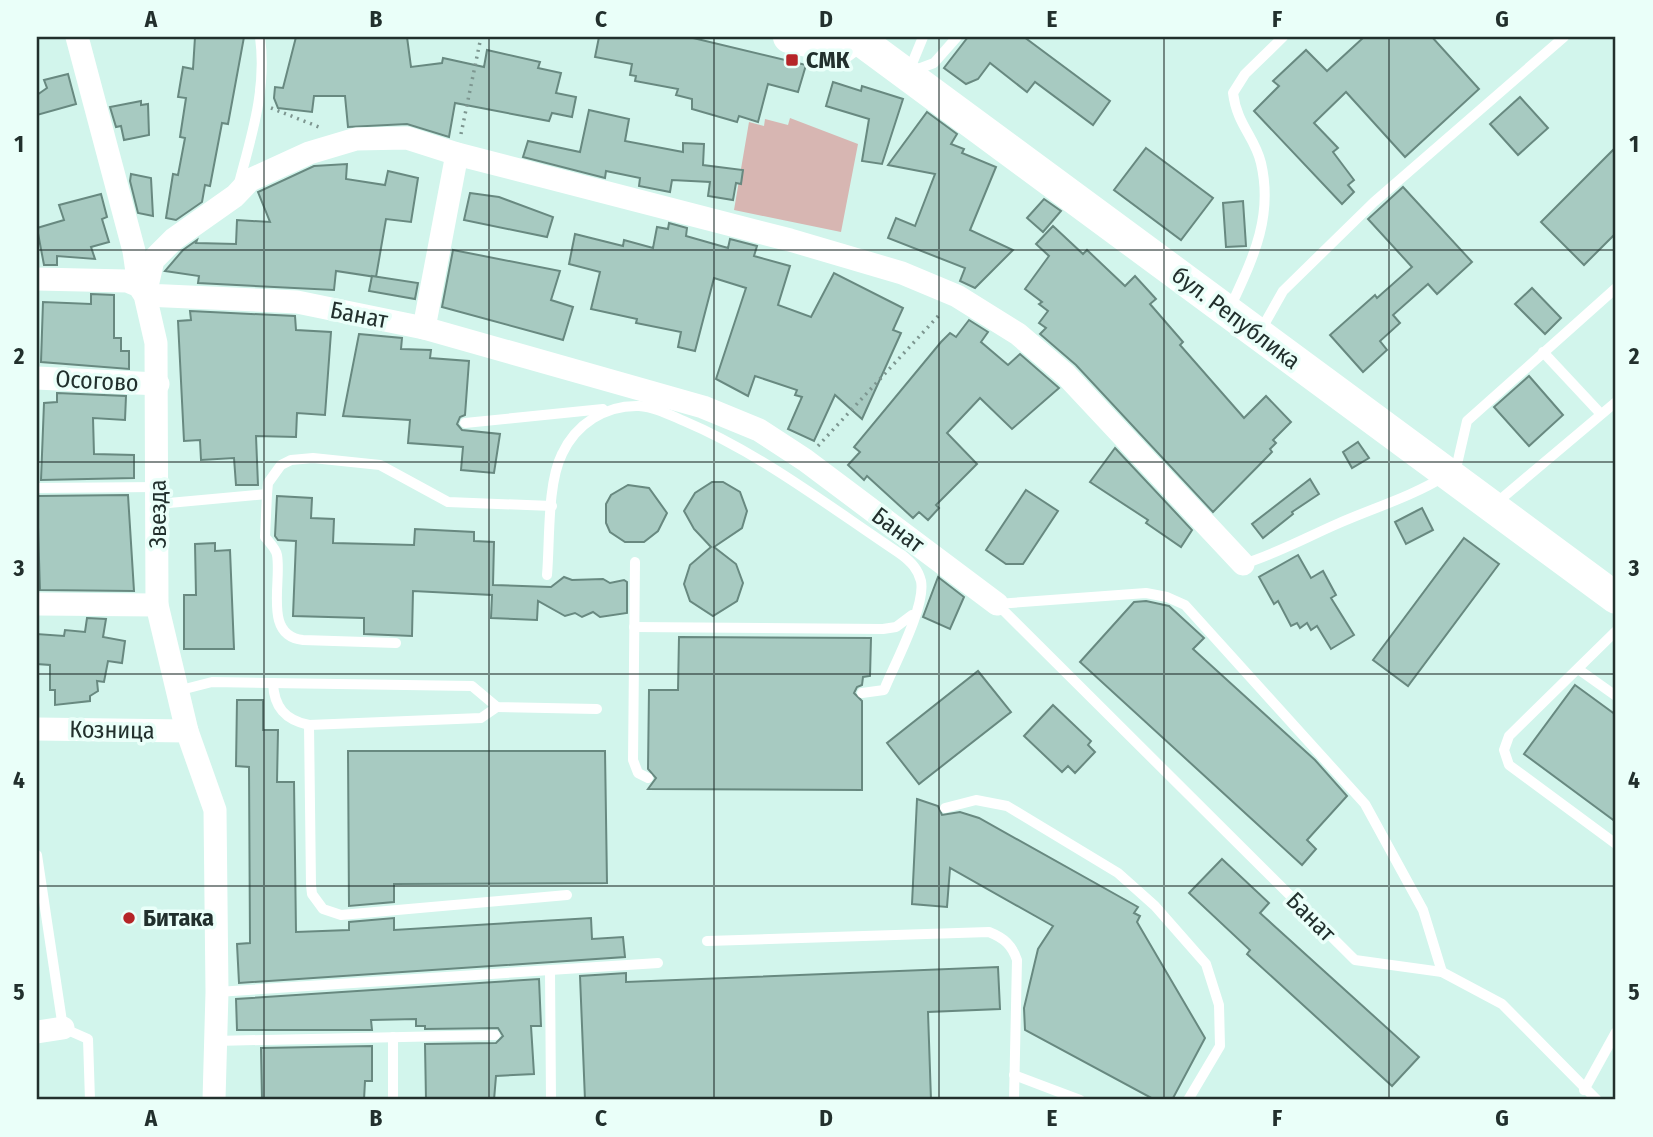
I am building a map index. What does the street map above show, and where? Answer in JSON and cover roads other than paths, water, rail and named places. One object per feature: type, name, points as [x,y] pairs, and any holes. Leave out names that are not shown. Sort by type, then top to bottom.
[{"type":"street","name":"Звезда","points":[[77,37],[156,343],[157,605],[187,732],[215,810],[217,992],[214,1100]]},
{"type":"street","points":[[789,37],[841,48],[856,37]]},
{"type":"street","name":"бул. Република","points":[[856,37],[1616,598]]},
{"type":"street","points":[[142,290],[159,251],[235,196],[250,180],[309,153],[356,139],[407,138],[457,154],[790,240],[902,273],[957,296],[1018,334],[1066,375],[1243,564]]},
{"type":"street","points":[[424,328],[457,154]]},
{"type":"street","name":"Банат","points":[[37,279],[127,281],[142,290],[297,302],[424,328],[703,407],[759,430],[805,460],[998,604]]},
{"type":"street","name":"Осогово","points":[[37,378],[158,384]]},
{"type":"street","points":[[37,604],[157,605]]},
{"type":"street","name":"Козница","points":[[37,729],[187,732]]},
{"type":"street","points":[[37,1032],[63,1028]]},
{"type":"lane","points":[[235,196],[261,101],[263,61],[260,37]]},
{"type":"lane","points":[[908,73],[923,37]]},
{"type":"lane","points":[[908,73],[934,63],[957,37]]},
{"type":"lane","points":[[1228,312],[1259,245],[1264,204],[1261,162],[1235,114],[1233,93],[1245,75],[1283,37]]},
{"type":"lane","points":[[1258,335],[1283,291],[1374,202],[1564,37]]},
{"type":"lane","points":[[1243,564],[1278,553],[1339,523],[1450,478],[1467,421],[1616,288]]},
{"type":"lane","points":[[1543,352],[1600,413]]},
{"type":"lane","points":[[1492,507],[1616,402]]},
{"type":"lane","points":[[465,423],[620,407],[641,406],[661,411],[728,440],[902,555],[918,571],[922,593],[884,690],[862,693]]},
{"type":"lane","points":[[547,575],[552,506],[560,457],[569,440],[582,425],[600,414],[620,407]]},
{"type":"lane","points":[[396,643],[303,640],[288,636],[282,631],[278,616],[277,553],[265,537],[268,483],[281,464],[313,458],[380,465],[448,502],[552,506]]},
{"type":"lane","points":[[37,488],[158,496],[267,494]]},
{"type":"lane","points":[[635,562],[633,760],[638,772],[648,778]]},
{"type":"lane","points":[[998,604],[1146,593],[1167,597],[1185,606],[1365,804],[1423,910],[1442,972]]},
{"type":"lane","name":"Банат","points":[[998,604],[1355,960],[1442,972],[1502,1004],[1584,1090],[1597,1100]]},
{"type":"lane","points":[[634,627],[883,629],[896,626],[916,610]]},
{"type":"lane","points":[[1616,631],[1509,736],[1504,750],[1509,765],[1616,844]]},
{"type":"lane","points":[[1578,668],[1616,696]]},
{"type":"lane","points":[[177,691],[212,682],[472,686],[497,707]]},
{"type":"lane","points":[[273,683],[278,707],[296,723],[309,725],[481,718],[497,707],[597,709]]},
{"type":"lane","points":[[309,725],[311,885],[312,894],[323,909],[341,915],[396,912],[567,895]]},
{"type":"lane","points":[[944,808],[976,800],[1007,806],[1118,873],[1155,906],[1206,964],[1219,1005],[1220,1046],[1188,1100]]},
{"type":"lane","points":[[37,855],[63,1028],[88,1039],[90,1100]]},
{"type":"lane","points":[[707,941],[989,932],[999,936],[1014,951],[1017,960],[1014,1100]]},
{"type":"lane","points":[[217,992],[659,962]]},
{"type":"lane","points":[[550,970],[551,1100]]},
{"type":"lane","points":[[1584,1090],[1616,1032]]},
{"type":"lane","points":[[215,1041],[495,1035]]},
{"type":"lane","points":[[393,1037],[393,1100]]},
{"type":"lane","points":[[1014,1075],[1080,1100]]},
{"type":"place","name":"СМК","points":[[792,60]]},
{"type":"place","name":"Битака","points":[[129,918]]}]
